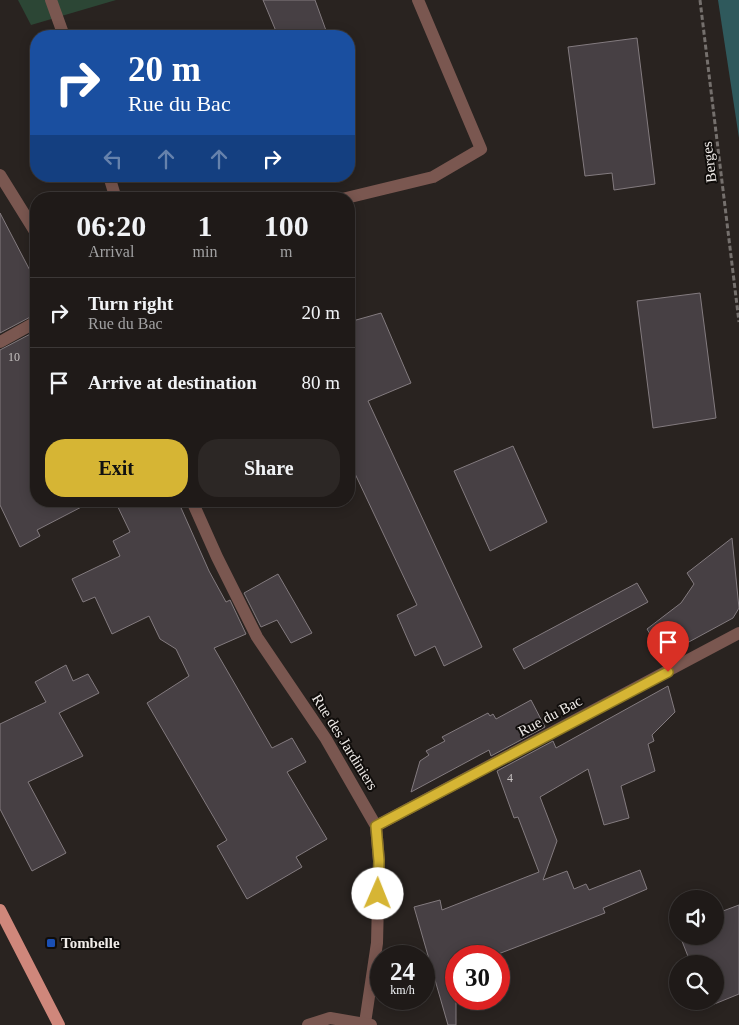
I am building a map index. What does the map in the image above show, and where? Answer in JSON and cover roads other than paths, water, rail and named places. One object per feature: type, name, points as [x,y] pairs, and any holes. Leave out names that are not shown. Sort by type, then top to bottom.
[{"type":"main road","points":[[0,910],[59,1025]]},
{"type":"street","points":[[51,0],[62,30]]},
{"type":"street","points":[[355,196],[433,177],[481,149],[418,0]]},
{"type":"street","points":[[0,175],[30,223]]},
{"type":"street","points":[[0,342],[30,325]]},
{"type":"street","name":"Rue des Jardiniers","points":[[195,507],[257,637],[326,739],[376,826],[379,861],[377,943],[368,1024]]},
{"type":"street","name":"Rue du Bac","points":[[376,826],[739,633]]},
{"type":"street","points":[[308,1025],[330,1018],[368,1024]]},
{"type":"water","points":[[718,0],[739,0],[739,138]]},
{"type":"place","name":"Tombelle","points":[[51,943]]}]
